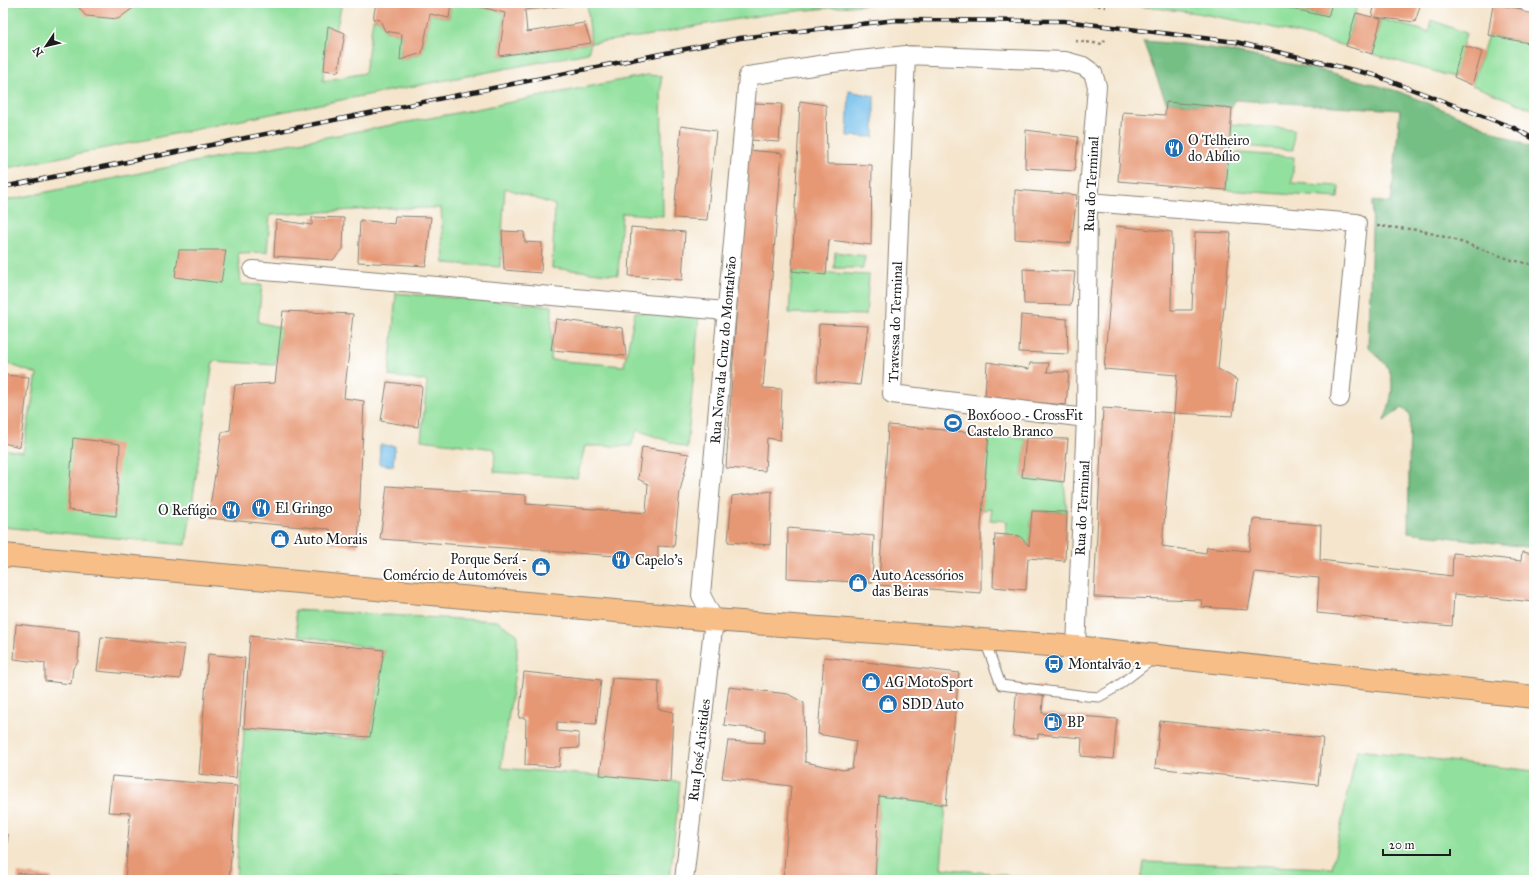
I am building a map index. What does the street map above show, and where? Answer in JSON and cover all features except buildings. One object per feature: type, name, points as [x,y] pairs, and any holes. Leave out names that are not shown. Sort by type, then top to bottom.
[{"type":"main road","points":[[3,555],[714,620],[1076,646],[1534,697]]},
{"type":"street","points":[[1528,3],[1534,4]]},
{"type":"street","name":"Rua do Terminal","points":[[748,76],[832,63],[906,55],[1065,61],[1083,66],[1093,73],[1097,86],[1088,202],[1086,418],[1076,646]]},
{"type":"street","name":"Travessa do Terminal","points":[[906,55],[892,394],[1086,418]]},
{"type":"street","name":"Rua Nova da Cruz do Montalvão","points":[[714,620],[701,595],[748,76]]},
{"type":"street","points":[[1088,202],[1357,223],[1340,398]]},
{"type":"street","points":[[253,270],[726,311]]},
{"type":"street","name":"Rua José Aristides","points":[[684,880],[714,620]]},
{"type":"lane","points":[[985,640],[1001,685],[1087,696],[1098,697],[1115,688],[1158,656]]},
{"type":"path","points":[[1094,3],[1094,5],[1106,7]]},
{"type":"path","points":[[1070,40],[1103,44],[1105,39]]},
{"type":"path","points":[[1357,223],[1419,230],[1452,239],[1512,260],[1534,265]]},
{"type":"green space","points":[[3,3],[342,3],[336,31],[328,27],[323,81],[365,73],[373,19],[380,20],[385,31],[402,34],[400,60],[422,53],[430,14],[449,18],[451,3],[466,3],[505,13],[499,56],[591,43],[588,53],[320,104],[3,169]]},
{"type":"green space","points":[[587,3],[882,3],[776,13],[645,36],[591,43]]},
{"type":"green space","points":[[1138,3],[1265,3],[1327,17],[1332,3],[1358,3],[1346,46],[1271,27],[1197,13],[1138,6]]},
{"type":"green space","points":[[1381,19],[1429,32],[1431,20],[1466,33],[1454,77],[1372,54]]},
{"type":"green space","points":[[1488,35],[1534,44],[1534,110],[1472,85]]},
{"type":"green space","points":[[1143,41],[1181,44],[1224,50],[1329,72],[1397,91],[1534,149],[1534,548],[1408,532],[1410,414],[1402,408],[1384,421],[1392,390],[1391,377],[1385,364],[1368,347],[1373,201],[1391,203],[1400,110],[1234,100],[1232,108],[1166,102]]},
{"type":"green space","points":[[647,75],[661,76],[663,216],[622,213],[618,275],[552,268],[555,205],[505,188],[500,267],[444,263],[441,208],[389,208],[270,215],[267,252],[238,253],[241,284],[262,285],[258,322],[282,328],[275,365],[213,361],[186,545],[3,527],[3,449],[23,452],[37,374],[3,362],[3,201],[223,156],[446,115]]},
{"type":"green space","points":[[1231,124],[1294,129],[1293,150],[1229,145]]},
{"type":"green space","points":[[1228,152],[1294,157],[1292,183],[1339,186],[1338,198],[1226,190]]},
{"type":"green space","points":[[835,252],[865,256],[863,268],[834,268]]},
{"type":"green space","points":[[792,271],[869,275],[866,315],[789,313]]},
{"type":"green space","points":[[396,293],[552,306],[551,360],[624,366],[635,312],[699,316],[687,448],[637,430],[631,446],[585,446],[577,478],[494,472],[495,449],[421,440],[427,381],[389,376]]},
{"type":"green space","points":[[989,434],[1026,438],[1022,477],[1064,482],[1067,512],[1032,511],[1029,548],[1020,536],[1005,535],[1007,521],[990,520],[992,509],[982,510]]},
{"type":"green space","points":[[295,610],[497,621],[517,634],[517,658],[501,768],[680,782],[670,880],[236,880],[244,728],[348,738],[370,737],[384,650],[298,635]]},
{"type":"green space","points":[[1357,750],[1534,771],[1534,880],[1141,880],[1144,862],[1332,868]]},
{"type":"green space","points":[[879,796],[946,805],[941,868],[1054,880],[875,880]]},
{"type":"water","points":[[849,91],[874,96],[874,137],[847,136]]},
{"type":"water","points":[[380,445],[395,446],[393,466],[379,464]]},
{"type":"railway","points":[[3,187],[740,38],[896,20],[1064,21],[1236,42],[1374,75],[1514,128],[1534,139]]},
{"type":"place","name":"O Telheiro do Abílio","points":[[1174,148]]},
{"type":"place","name":"Box6000 - CrossFit Castelo Branco","points":[[953,423]]},
{"type":"place","name":"El Gringo","points":[[261,508]]},
{"type":"place","name":"O Refúgio","points":[[231,510]]},
{"type":"place","name":"Auto Morais","points":[[280,539]]},
{"type":"place","name":"Capelo's","points":[[621,560]]},
{"type":"place","name":"Porque Será - Comércio de Automóveis","points":[[541,567]]},
{"type":"place","name":"Auto Acessórios das Beiras","points":[[858,583]]},
{"type":"place","name":"Montalvão 2","points":[[1054,664]]},
{"type":"place","name":"AG MotoSport","points":[[871,682]]},
{"type":"place","name":"SDD Auto","points":[[888,704]]},
{"type":"place","name":"BP","points":[[1053,722]]}]
